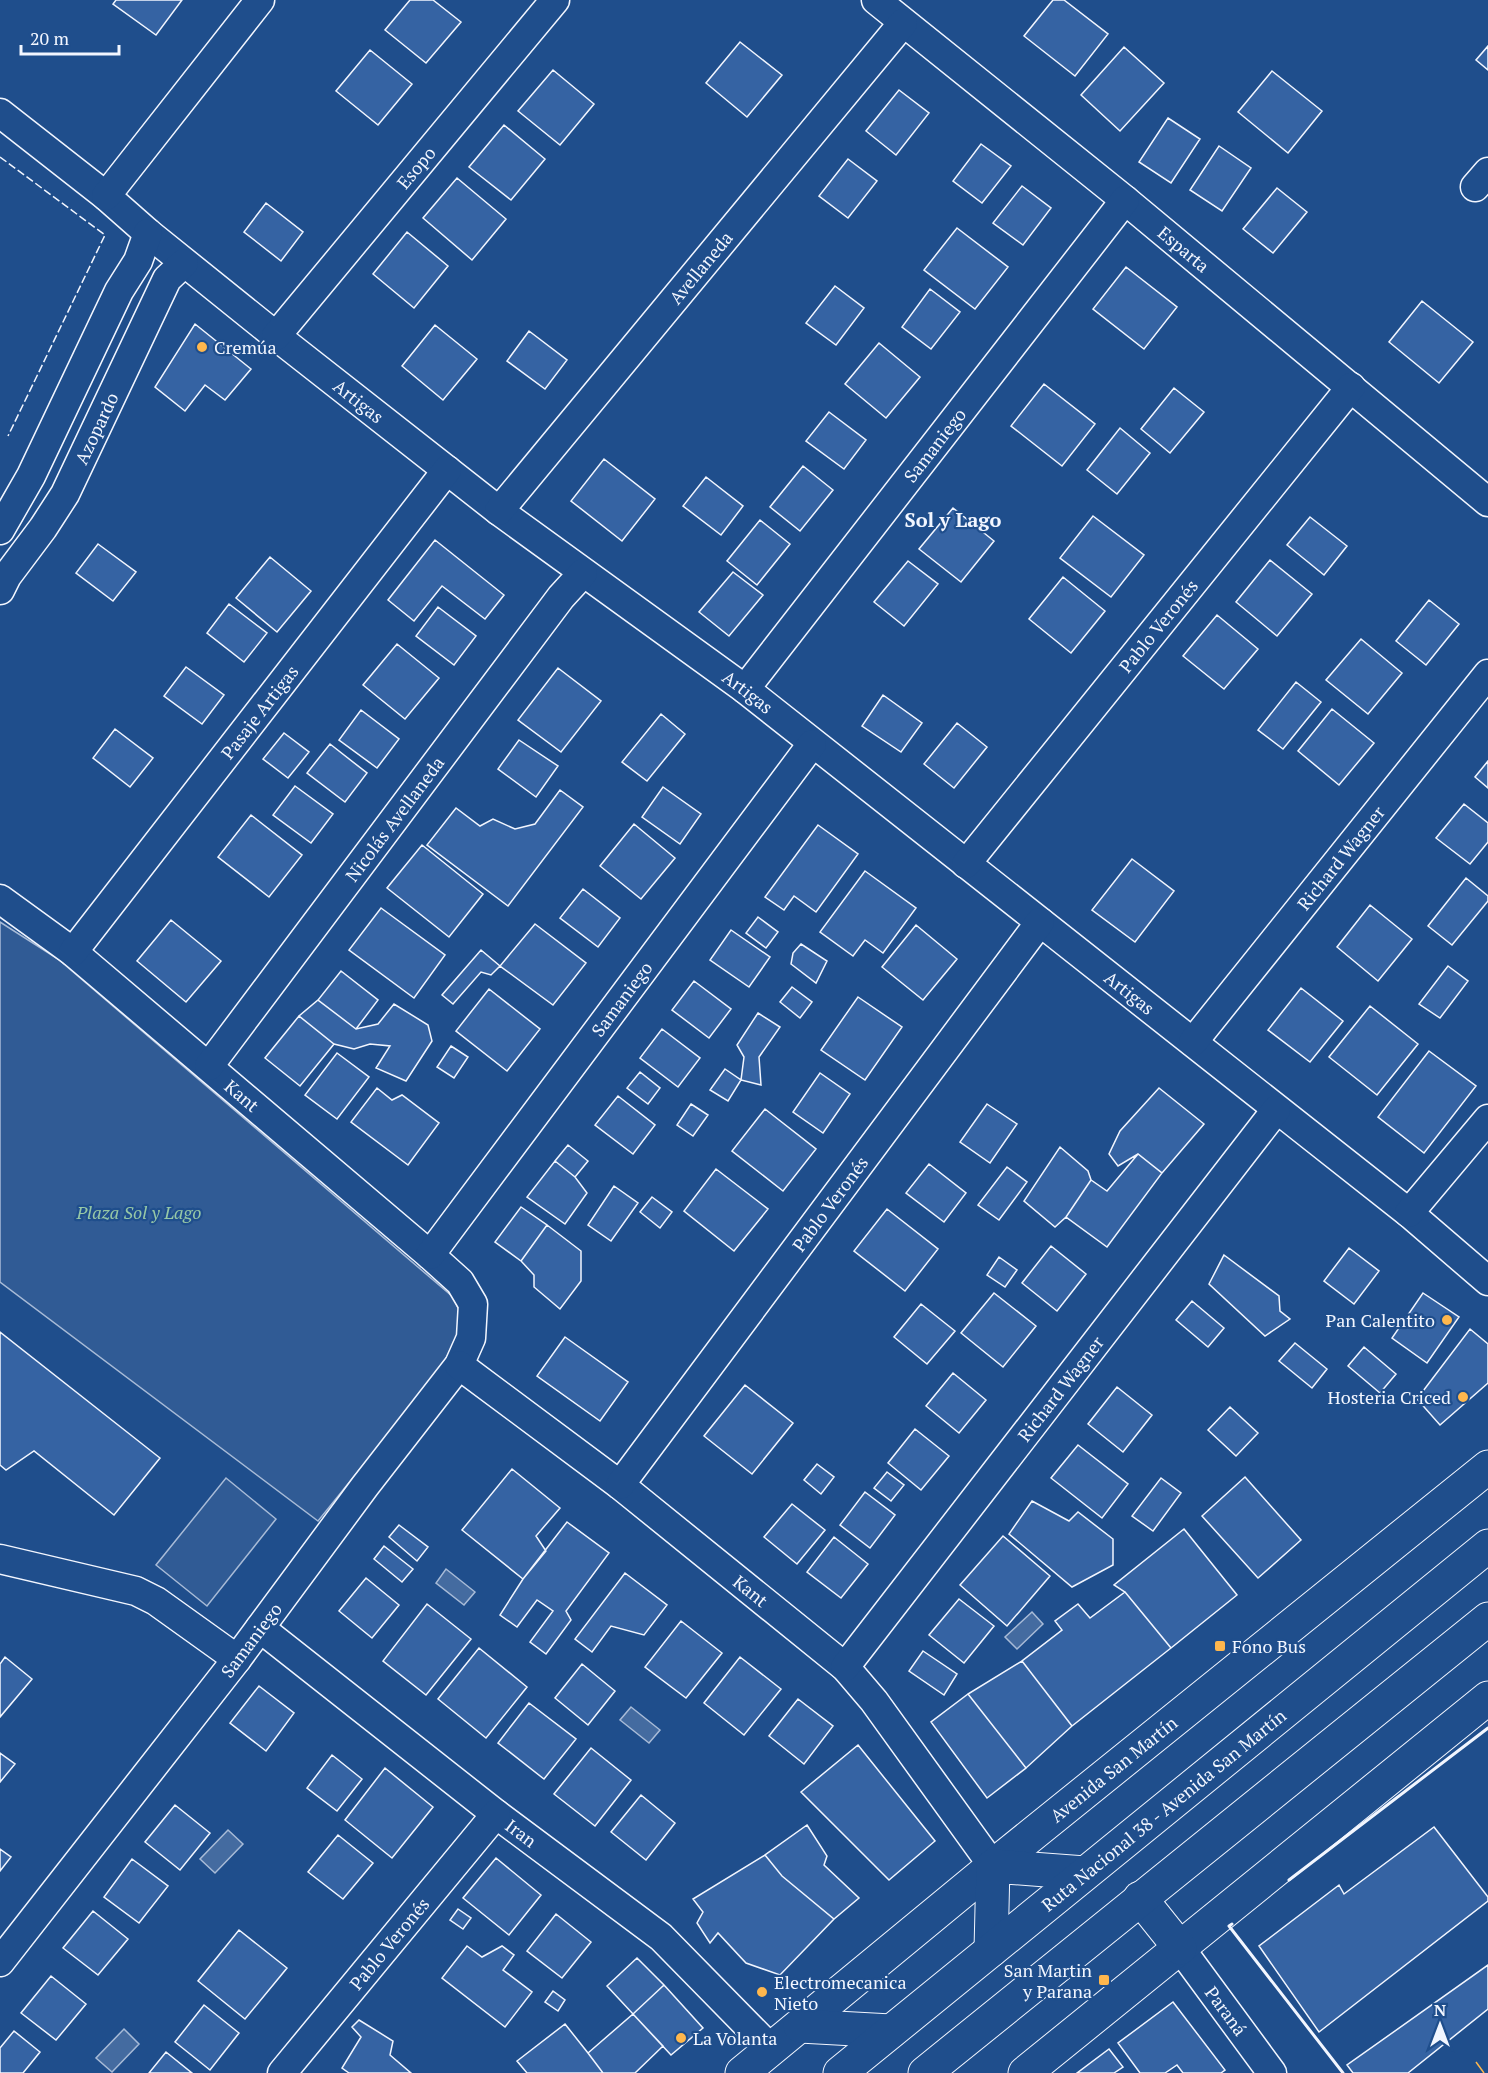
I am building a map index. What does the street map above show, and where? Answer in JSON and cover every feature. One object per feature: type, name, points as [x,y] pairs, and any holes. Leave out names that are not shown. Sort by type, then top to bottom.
[{"type":"main road","name":"Avenida San Martín","points":[[741,2073],[993,1866],[1488,1467]]},
{"type":"main road","name":"Ruta Nacional 38 - Avenida San Martín","points":[[840,2073],[1488,1546]]},
{"type":"main road","points":[[1459,1642],[1467,1615],[1488,1597]]},
{"type":"main road","points":[[925,2073],[1488,1619]]},
{"type":"main road","points":[[1025,2073],[1488,1698]]},
{"type":"main road","points":[[991,1950],[993,1866],[1085,1873]]},
{"type":"main road","points":[[1140,1898],[1180,1948]]},
{"type":"main road","points":[[800,2026],[891,2031]]},
{"type":"street","points":[[106,196],[261,0]]},
{"type":"street","name":"Esopo","points":[[276,336],[555,0]]},
{"type":"street","name":"Esparta","points":[[876,0],[1125,200],[1488,502]]},
{"type":"street","name":"Avellaneda","points":[[499,511],[903,23]]},
{"type":"street","name":"Artigas","points":[[0,113],[106,196],[148,233],[276,336],[499,511],[745,690],[1040,921],[1409,1213],[1488,1281]]},
{"type":"street","name":"Samaniego","points":[[745,690],[1125,200]]},
{"type":"street","name":"Azopardo","points":[[0,530],[31,476],[119,291],[138,261],[148,233]]},
{"type":"street","name":"Azopardo","points":[[0,590],[7,576],[65,494],[167,279],[184,262]]},
{"type":"street","name":"Pablo Veronés","points":[[966,864],[1351,387]]},
{"type":"street","name":"Pasaje Artigas","points":[[73,952],[447,470]]},
{"type":"street","name":"Nicolás Avellaneda","points":[[209,1066],[561,597],[583,573]]},
{"type":"street","name":"Richard Wagner","points":[[1192,1042],[1488,674]]},
{"type":"street","name":"Samaniego","points":[[430,1255],[813,744]]},
{"type":"street","name":"Kant","points":[[0,898],[73,952],[430,1255],[460,1282],[473,1304]]},
{"type":"street","name":"Pablo Veronés","points":[[620,1485],[1040,921]]},
{"type":"street","name":"Richard Wagner","points":[[845,1667],[1276,1110]]},
{"type":"street","points":[[1409,1213],[1488,1119]]},
{"type":"street","name":"Samaniego","points":[[0,1962],[237,1659],[365,1486],[459,1365],[471,1338],[473,1304]]},
{"type":"street","name":"Kant","points":[[459,1365],[620,1485],[845,1667],[874,1701],[993,1866]]},
{"type":"street","points":[[0,1559],[136,1591],[156,1602],[237,1659]]},
{"type":"street","name":"Iran","points":[[260,1628],[496,1814],[662,1937],[771,2049]]},
{"type":"street","name":"Pablo Veronés","points":[[282,2073],[496,1814]]},
{"type":"street","name":"Paraná","points":[[1180,1948],[1272,2073]]},
{"type":"shaded area","name":"Plaza Sol y Lago","points":[[0,922],[58,959],[453,1297],[459,1310],[459,1331],[453,1354],[318,1521],[0,1282]]},
{"type":"shaded area","points":[[226,1478],[276,1519],[207,1606],[156,1565]]},
{"type":"shaded area","points":[[446,1569],[475,1592],[464,1605],[436,1583]]},
{"type":"shaded area","points":[[1032,1612],[1043,1624],[1017,1649],[1005,1637]]},
{"type":"shaded area","points":[[631,1707],[660,1730],[649,1743],[620,1720]]},
{"type":"shaded area","points":[[228,1830],[243,1844],[215,1873],[200,1859]]},
{"type":"shaded area","points":[[124,2029],[139,2044],[112,2072],[96,2058]]},
{"type":"building","points":[[116,0],[182,0],[156,35],[113,4]]},
{"type":"building","points":[[410,0],[433,0],[461,22],[426,63],[385,30]]},
{"type":"building","points":[[1053,0],[1064,0],[1108,34],[1075,76],[1024,36]]},
{"type":"building","points":[[740,42],[782,75],[747,117],[706,83]]},
{"type":"building","points":[[1488,46],[1488,70],[1476,60]]},
{"type":"building","points":[[1124,47],[1164,83],[1120,131],[1081,95]]},
{"type":"building","points":[[370,50],[412,84],[378,125],[336,91]]},
{"type":"building","points":[[553,70],[594,104],[560,145],[518,111]]},
{"type":"building","points":[[1272,71],[1322,111],[1288,153],[1238,112]]},
{"type":"building","points":[[899,90],[929,113],[896,155],[866,131]]},
{"type":"building","points":[[1168,118],[1200,139],[1171,183],[1139,162]]},
{"type":"building","points":[[504,125],[545,159],[511,200],[469,167]]},
{"type":"building","points":[[981,144],[1011,166],[982,203],[953,181]]},
{"type":"building","points":[[1219,146],[1251,168],[1222,211],[1190,190]]},
{"type":"building","points":[[848,159],[877,181],[848,218],[819,196]]},
{"type":"building","points":[[457,178],[506,219],[472,260],[423,218]]},
{"type":"building","points":[[1022,186],[1051,208],[1023,245],[993,223]]},
{"type":"building","points":[[1277,188],[1307,212],[1273,253],[1243,229]]},
{"type":"building","points":[[266,203],[303,232],[281,261],[244,232]]},
{"type":"building","points":[[957,228],[1008,267],[975,309],[924,270]]},
{"type":"building","points":[[407,232],[448,266],[414,308],[373,274]]},
{"type":"building","points":[[1126,267],[1177,307],[1144,349],[1093,309]]},
{"type":"building","points":[[835,286],[864,308],[836,345],[806,323]]},
{"type":"building","points":[[930,289],[960,312],[931,349],[902,327]]},
{"type":"building","points":[[1422,301],[1473,342],[1439,383],[1389,342]]},
{"type":"building","name":"Cremúa","points":[[195,324],[251,369],[225,400],[205,385],[185,411],[155,387]]},
{"type":"building","points":[[435,325],[477,359],[443,400],[402,366]]},
{"type":"building","points":[[529,331],[567,360],[545,389],[507,361]]},
{"type":"building","points":[[879,343],[920,377],[886,418],[845,384]]},
{"type":"building","points":[[1044,384],[1095,424],[1062,466],[1011,426]]},
{"type":"building","points":[[1174,388],[1204,412],[1170,453],[1141,429]]},
{"type":"building","points":[[829,412],[866,440],[844,469],[806,441]]},
{"type":"building","points":[[1120,428],[1150,453],[1117,494],[1087,470]]},
{"type":"building","points":[[604,459],[655,499],[622,541],[571,501]]},
{"type":"building","points":[[803,466],[833,490],[800,531],[770,507]]},
{"type":"building","points":[[706,477],[743,506],[721,535],[683,506]]},
{"type":"building","points":[[953,508],[994,541],[961,582],[919,549]]},
{"type":"building","points":[[1093,516],[1144,555],[1111,597],[1060,558]]},
{"type":"building","points":[[1310,517],[1347,546],[1324,575],[1287,545]]},
{"type":"building","points":[[760,520],[790,544],[757,585],[727,561]]},
{"type":"building","points":[[435,540],[504,595],[485,619],[442,586],[414,621],[388,600]]},
{"type":"building","points":[[98,544],[136,572],[113,601],[76,573]]},
{"type":"building","points":[[270,557],[311,591],[277,632],[236,598]]},
{"type":"building","points":[[1270,560],[1312,594],[1277,636],[1236,602]]},
{"type":"building","points":[[908,561],[938,584],[904,626],[874,602]]},
{"type":"building","points":[[733,572],[763,595],[729,636],[699,612]]},
{"type":"building","points":[[1063,577],[1105,611],[1071,653],[1029,619]]},
{"type":"building","points":[[1429,600],[1459,624],[1426,665],[1396,641]]},
{"type":"building","points":[[229,604],[267,633],[244,662],[207,633]]},
{"type":"building","points":[[438,607],[476,636],[454,665],[416,636]]},
{"type":"building","points":[[1217,615],[1258,649],[1224,689],[1183,656]]},
{"type":"building","points":[[1361,639],[1402,673],[1368,714],[1326,680]]},
{"type":"building","points":[[397,644],[439,678],[405,719],[363,685]]},
{"type":"building","points":[[186,667],[224,695],[202,724],[164,696]]},
{"type":"building","points":[[558,668],[601,701],[561,752],[518,720]]},
{"type":"building","points":[[1296,682],[1321,702],[1283,749],[1258,730]]},
{"type":"building","points":[[883,695],[922,723],[901,752],[862,726]]},
{"type":"building","points":[[1332,709],[1374,743],[1339,785],[1298,751]]},
{"type":"building","points":[[361,710],[399,739],[377,768],[339,740]]},
{"type":"building","points":[[661,714],[685,734],[647,781],[622,762]]},
{"type":"building","points":[[957,723],[987,747],[954,788],[924,764]]},
{"type":"building","points":[[115,729],[153,758],[130,787],[93,758]]},
{"type":"building","points":[[284,733],[309,752],[288,778],[263,759]]},
{"type":"building","points":[[519,740],[558,766],[536,797],[498,769]]},
{"type":"building","points":[[330,744],[367,773],[345,802],[307,773]]},
{"type":"building","points":[[1488,761],[1488,788],[1475,777]]},
{"type":"building","points":[[295,786],[333,814],[311,843],[273,815]]},
{"type":"building","points":[[663,787],[701,814],[680,844],[642,817]]},
{"type":"building","points":[[560,790],[583,807],[508,906],[427,845],[456,808],[480,826],[493,819],[515,829],[535,824]]},
{"type":"building","points":[[1464,804],[1488,823],[1488,842],[1470,864],[1436,838]]},
{"type":"building","points":[[251,815],[302,855],[269,897],[218,857]]},
{"type":"building","points":[[634,824],[675,858],[641,899],[600,866]]},
{"type":"building","points":[[818,825],[858,854],[816,912],[794,896],[784,910],[765,897]]},
{"type":"building","points":[[422,845],[483,894],[449,937],[387,888]]},
{"type":"building","points":[[1132,859],[1174,891],[1135,942],[1092,910]]},
{"type":"building","points":[[865,871],[916,908],[883,953],[865,940],[853,956],[820,932]]},
{"type":"building","points":[[1466,878],[1488,896],[1488,901],[1452,945],[1428,926]]},
{"type":"building","points":[[583,889],[620,918],[598,947],[560,918]]},
{"type":"building","points":[[1370,905],[1412,939],[1378,981],[1337,947]]},
{"type":"building","points":[[381,908],[445,955],[414,998],[349,950]]},
{"type":"building","points":[[758,917],[778,932],[766,948],[746,933]]},
{"type":"building","points":[[171,920],[221,961],[186,1002],[137,961]]},
{"type":"building","points":[[535,924],[586,963],[553,1005],[500,966]]},
{"type":"building","points":[[916,925],[957,959],[923,1000],[882,967]]},
{"type":"building","points":[[731,930],[770,957],[749,987],[710,960]]},
{"type":"building","points":[[801,944],[827,961],[816,983],[791,964],[793,953]]},
{"type":"building","points":[[481,950],[500,966],[491,975],[481,972],[453,1004],[442,995]]},
{"type":"building","points":[[1448,966],[1468,981],[1440,1018],[1419,1004]]},
{"type":"building","points":[[341,971],[378,1000],[356,1029],[318,1000]]},
{"type":"building","points":[[694,981],[731,1009],[709,1038],[672,1010]]},
{"type":"building","points":[[792,987],[812,1002],[800,1018],[780,1002]]},
{"type":"building","points":[[1301,988],[1343,1021],[1310,1062],[1268,1030]]},
{"type":"building","points":[[489,989],[540,1029],[507,1071],[456,1031]]},
{"type":"building","points":[[858,997],[902,1027],[865,1080],[821,1050]]},
{"type":"building","points":[[318,1000],[356,1029],[378,1024],[394,1004],[428,1025],[432,1041],[406,1081],[376,1068],[390,1046],[370,1044],[354,1049],[334,1044],[299,1016]]},
{"type":"building","points":[[1370,1006],[1418,1044],[1377,1095],[1329,1057]]},
{"type":"building","points":[[758,1013],[780,1027],[759,1057],[761,1085],[741,1080],[744,1057],[737,1045]]},
{"type":"building","points":[[299,1016],[334,1044],[300,1086],[265,1058]]},
{"type":"building","points":[[662,1029],[700,1058],[678,1087],[640,1058]]},
{"type":"building","points":[[451,1046],[468,1057],[454,1078],[437,1067]]},
{"type":"building","points":[[1429,1051],[1476,1086],[1424,1153],[1378,1117]]},
{"type":"building","points":[[337,1053],[369,1077],[337,1119],[305,1095]]},
{"type":"building","points":[[725,1069],[741,1080],[728,1101],[710,1090]]},
{"type":"building","points":[[640,1072],[660,1088],[648,1104],[627,1088]]},
{"type":"building","points":[[820,1073],[850,1094],[823,1133],[793,1112]]},
{"type":"building","points":[[377,1088],[392,1100],[402,1095],[439,1123],[408,1165],[351,1122]]},
{"type":"building","points":[[1159,1088],[1204,1124],[1162,1173],[1138,1154],[1118,1166],[1109,1154],[1120,1131]]},
{"type":"building","points":[[618,1096],[655,1125],[633,1154],[595,1125]]},
{"type":"building","points":[[691,1104],[708,1115],[693,1136],[677,1125]]},
{"type":"building","points":[[987,1104],[1017,1124],[990,1163],[960,1142]]},
{"type":"building","points":[[765,1109],[816,1149],[783,1191],[732,1151]]},
{"type":"building","points":[[568,1145],[588,1161],[575,1177],[555,1161]]},
{"type":"building","points":[[1060,1147],[1088,1171],[1091,1180],[1066,1217],[1055,1227],[1024,1201]]},
{"type":"building","points":[[1138,1154],[1162,1173],[1107,1247],[1066,1217],[1091,1180],[1107,1191]]},
{"type":"building","points":[[555,1161],[575,1177],[587,1193],[565,1224],[527,1197]]},
{"type":"building","points":[[929,1164],[966,1193],[944,1222],[906,1193]]},
{"type":"building","points":[[1007,1167],[1027,1182],[999,1220],[978,1205]]},
{"type":"building","points":[[716,1169],[768,1209],[734,1251],[684,1211]]},
{"type":"building","points":[[614,1186],[638,1203],[611,1241],[588,1225]]},
{"type":"building","points":[[652,1197],[672,1212],[660,1228],[640,1212]]},
{"type":"building","points":[[521,1207],[547,1225],[521,1261],[495,1242]]},
{"type":"building","points":[[887,1209],[938,1249],[905,1291],[854,1251]]},
{"type":"building","points":[[547,1225],[581,1251],[581,1281],[560,1309],[534,1287],[534,1275],[521,1261]]},
{"type":"building","points":[[1051,1246],[1086,1274],[1057,1311],[1022,1283]]},
{"type":"building","points":[[1349,1248],[1379,1271],[1354,1304],[1324,1281]]},
{"type":"building","points":[[1224,1255],[1279,1296],[1280,1311],[1290,1319],[1265,1336],[1209,1284]]},
{"type":"building","points":[[999,1257],[1017,1270],[1005,1287],[987,1275]]},
{"type":"building","points":[[994,1293],[1036,1326],[1003,1367],[961,1333]]},
{"type":"building","points":[[1423,1293],[1459,1317],[1427,1363],[1392,1338]]},
{"type":"building","points":[[1192,1301],[1224,1328],[1208,1347],[1176,1320]]},
{"type":"building","points":[[921,1304],[955,1331],[927,1364],[894,1337]]},
{"type":"building","points":[[1470,1329],[1488,1344],[1488,1383],[1440,1425],[1417,1399]]},
{"type":"building","points":[[0,1332],[160,1458],[114,1515],[34,1451],[6,1470],[0,1465]]},
{"type":"building","points":[[565,1337],[628,1382],[600,1421],[537,1376]]},
{"type":"building","points":[[1295,1343],[1327,1369],[1312,1388],[1279,1361]]},
{"type":"building","points":[[1364,1347],[1396,1374],[1380,1393],[1348,1366]]},
{"type":"building","points":[[953,1373],[986,1400],[959,1433],[926,1406]]},
{"type":"building","points":[[745,1385],[793,1423],[752,1474],[704,1436]]},
{"type":"building","points":[[1117,1387],[1152,1415],[1123,1452],[1088,1424]]},
{"type":"building","points":[[1230,1407],[1258,1433],[1236,1456],[1208,1430]]},
{"type":"building","points":[[915,1429],[949,1456],[921,1490],[888,1463]]},
{"type":"building","points":[[1078,1445],[1128,1484],[1102,1518],[1051,1478]]},
{"type":"building","points":[[817,1464],[834,1477],[821,1494],[804,1480]]},
{"type":"building","points":[[512,1469],[560,1508],[536,1536],[546,1551],[523,1579],[462,1530]]},
{"type":"building","points":[[887,1472],[904,1485],[891,1501],[874,1488]]},
{"type":"building","points":[[1245,1477],[1301,1540],[1258,1578],[1202,1516]]},
{"type":"building","points":[[1161,1478],[1181,1493],[1153,1531],[1132,1516]]},
{"type":"building","points":[[865,1492],[895,1515],[870,1548],[840,1525]]},
{"type":"building","points":[[1032,1501],[1069,1521],[1078,1512],[1113,1539],[1113,1565],[1072,1587],[1009,1534]]},
{"type":"building","points":[[792,1504],[825,1530],[797,1564],[764,1537]]},
{"type":"building","points":[[567,1522],[609,1553],[566,1611],[571,1620],[546,1654],[530,1642],[553,1611],[537,1600],[517,1627],[500,1615],[523,1579]]},
{"type":"building","points":[[399,1525],[428,1547],[417,1561],[389,1537]]},
{"type":"building","points":[[1184,1529],[1237,1595],[1171,1648],[1125,1592],[1114,1585]]},
{"type":"building","points":[[1003,1536],[1050,1576],[1007,1626],[960,1585]]},
{"type":"building","points":[[834,1537],[868,1564],[841,1598],[807,1572]]},
{"type":"building","points":[[384,1546],[413,1569],[402,1582],[374,1559]]},
{"type":"building","points":[[625,1573],[667,1605],[644,1635],[611,1626],[592,1652],[575,1639]]},
{"type":"building","points":[[366,1578],[399,1605],[372,1638],[339,1611]]},
{"type":"building","points":[[1125,1592],[1171,1648],[1072,1726],[1022,1661],[1062,1630],[1055,1621],[1078,1604],[1090,1618]]},
{"type":"building","points":[[959,1599],[994,1626],[964,1663],[929,1635]]},
{"type":"building","points":[[427,1604],[471,1639],[426,1695],[383,1661]]},
{"type":"building","points":[[681,1621],[722,1653],[686,1698],[645,1667]]},
{"type":"building","points":[[479,1648],[527,1687],[486,1738],[438,1699]]},
{"type":"building","points":[[923,1651],[957,1674],[944,1695],[909,1671]]},
{"type":"building","points":[[5,1657],[32,1679],[0,1717],[0,1664]]},
{"type":"building","points":[[740,1657],[781,1689],[744,1735],[704,1703]]},
{"type":"building","points":[[1022,1661],[1072,1726],[1026,1768],[968,1694]]},
{"type":"building","points":[[582,1664],[615,1691],[588,1725],[555,1698]]},
{"type":"building","points":[[259,1686],[294,1713],[266,1751],[230,1723]]},
{"type":"building","points":[[968,1694],[1026,1768],[987,1798],[931,1722]]},
{"type":"building","points":[[798,1699],[833,1726],[804,1764],[769,1736]]},
{"type":"building","points":[[529,1703],[576,1739],[544,1779],[498,1743]]},
{"type":"building","points":[[858,1745],[935,1841],[889,1880],[801,1792]]},
{"type":"building","points":[[591,1748],[631,1780],[595,1826],[554,1794]]},
{"type":"building","points":[[0,1753],[15,1764],[0,1782]]},
{"type":"building","points":[[332,1755],[362,1779],[337,1811],[307,1788]]},
{"type":"building","points":[[385,1768],[433,1807],[392,1858],[345,1820]]},
{"type":"building","points":[[641,1795],[675,1823],[646,1860],[611,1832]]},
{"type":"building","points":[[175,1805],[210,1833],[180,1870],[145,1842]]},
{"type":"building","points":[[807,1825],[827,1856],[824,1865],[859,1898],[834,1919],[782,1876],[765,1855]]},
{"type":"building","points":[[1434,1827],[1488,1897],[1488,1901],[1319,2032],[1259,1946],[1339,1885],[1344,1894]]},
{"type":"building","points":[[338,1835],[373,1863],[343,1899],[308,1872]]},
{"type":"building","points":[[0,1849],[11,1857],[0,1871]]},
{"type":"building","points":[[765,1855],[782,1876],[834,1919],[780,1975],[746,1963],[718,1933],[710,1943],[697,1923],[703,1912],[693,1899]]},
{"type":"building","points":[[496,1858],[541,1895],[509,1935],[463,1898]]},
{"type":"building","points":[[132,1859],[168,1886],[139,1923],[104,1897]]},
{"type":"building","points":[[458,1909],[471,1918],[463,1929],[450,1920]]},
{"type":"building","points":[[93,1911],[128,1939],[98,1975],[63,1948]]},
{"type":"building","points":[[556,1914],[591,1942],[562,1978],[527,1951]]},
{"type":"building","points":[[239,1930],[287,1968],[245,2019],[198,1981]]},
{"type":"building","points":[[467,1946],[482,1957],[502,1946],[514,1955],[503,1970],[532,1992],[505,2027],[442,1978]]},
{"type":"building","points":[[637,1958],[664,1985],[633,2014],[607,1986]]},
{"type":"building","points":[[1488,1965],[1488,2009],[1408,2073],[1353,2073],[1347,2065]]},
{"type":"building","points":[[51,1976],[86,2004],[56,2040],[21,2013]]},
{"type":"building","points":[[664,1985],[703,2028],[671,2055],[633,2014]]},
{"type":"building","points":[[553,1991],[565,2000],[558,2011],[545,2002]]},
{"type":"building","points":[[1173,2002],[1225,2070],[1221,2073],[1183,2073],[1177,2065],[1165,2073],[1140,2073],[1118,2043]]},
{"type":"building","points":[[204,2005],[239,2033],[210,2070],[175,2042]]},
{"type":"building","points":[[633,2014],[663,2046],[635,2073],[603,2073],[588,2053]]},
{"type":"building","points":[[359,2020],[393,2041],[390,2055],[411,2073],[349,2073],[342,2068],[361,2037],[352,2027]]},
{"type":"building","points":[[565,2024],[603,2073],[527,2073],[517,2061]]},
{"type":"building","points":[[14,2031],[40,2052],[23,2073],[0,2073],[0,2048]]},
{"type":"building","points":[[1109,2049],[1123,2067],[1114,2073],[1077,2073]]},
{"type":"building","points":[[166,2052],[192,2073],[149,2073]]},
{"type":"fence","points":[[0,157],[105,235],[8,436]]},
{"type":"wall","points":[[1289,1880],[1488,1728]]},
{"type":"wall","points":[[1232,1924],[1229,1926],[1343,2073]]},
{"type":"power","points":[[1476,2062],[1484,2073]]},
{"type":"place","name":"Cremúa","points":[[202,347]]},
{"type":"place","name":"Pan Calentito","points":[[1447,1320]]},
{"type":"place","name":"Hosteria Criced","points":[[1463,1397]]},
{"type":"place","name":"Fono Bus","points":[[1220,1646]]},
{"type":"place","name":"San Martin y Parana","points":[[1104,1980]]},
{"type":"place","name":"Electromecanica Nieto","points":[[762,1992]]},
{"type":"place","name":"La Volanta","points":[[681,2038]]},
{"type":"district","name":"Sol y Lago","points":[[953,519]]}]
